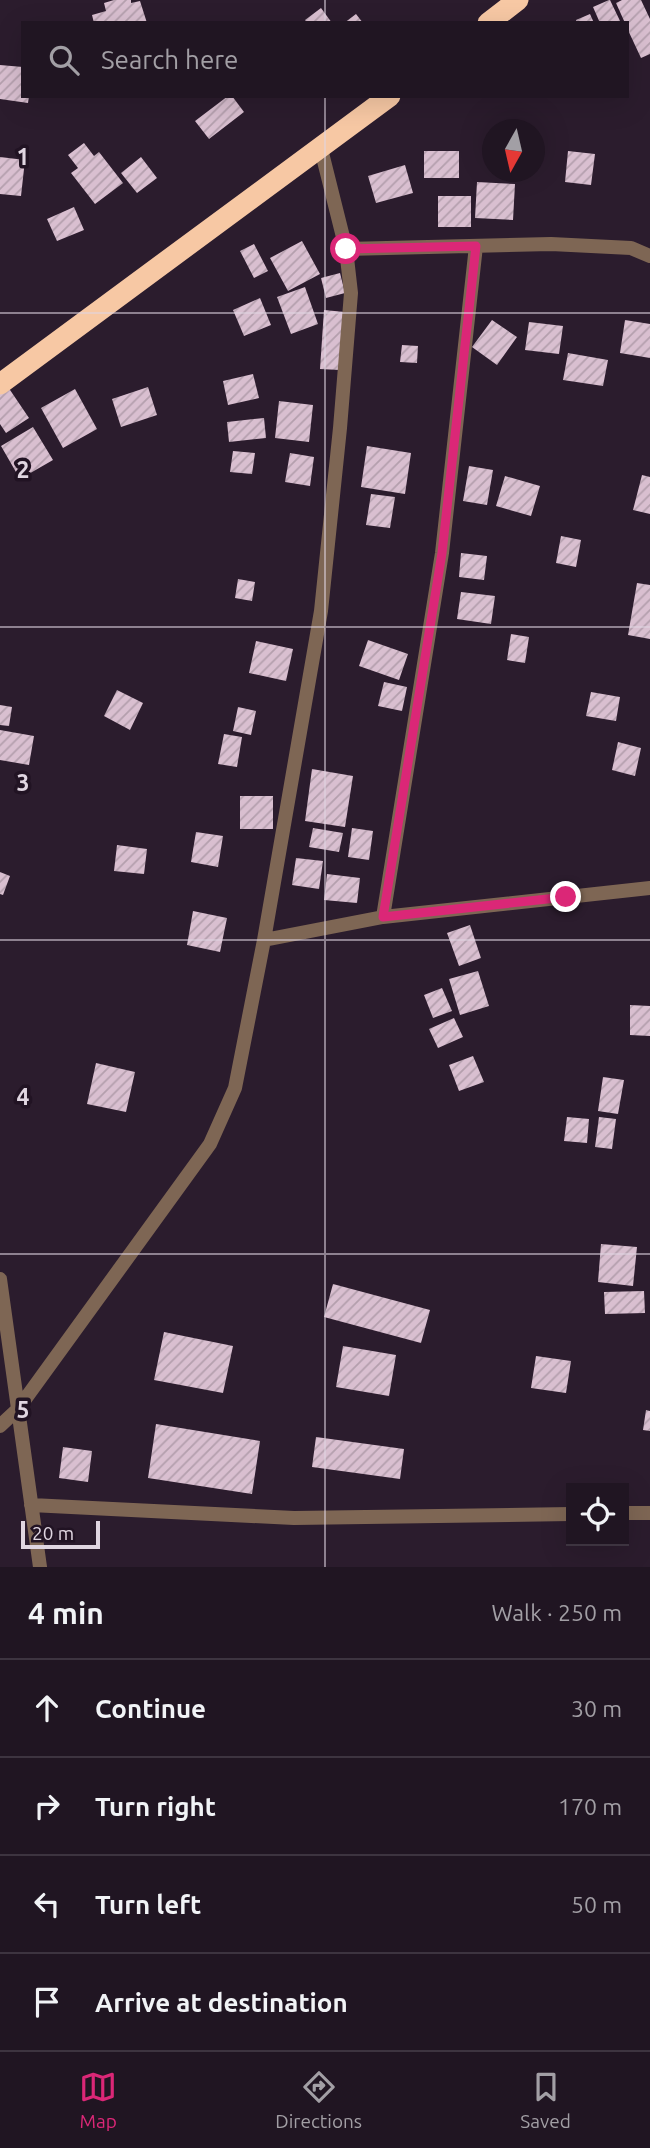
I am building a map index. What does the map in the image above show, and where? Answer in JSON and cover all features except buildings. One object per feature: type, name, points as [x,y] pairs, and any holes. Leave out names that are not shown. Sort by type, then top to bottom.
[{"type":"highway","points":[[491,21],[518,0]]},
{"type":"highway","points":[[0,384],[387,98]]},
{"type":"street","points":[[0,1426],[18,1409],[210,1144],[235,1088],[264,940],[321,611],[340,428],[351,293],[346,249],[321,149]]},
{"type":"street","points":[[346,249],[551,244],[631,248],[650,256]]},
{"type":"street","points":[[383,917],[442,553],[476,246]]},
{"type":"street","points":[[264,940],[383,917],[650,888]]},
{"type":"street","points":[[0,1279],[40,1567]]},
{"type":"street","points":[[31,1506],[293,1518],[566,1514]]},
{"type":"street","points":[[629,1513],[650,1513]]},
{"type":"route","points":[[346,249],[476,246],[442,553],[383,917],[566,897]]}]
